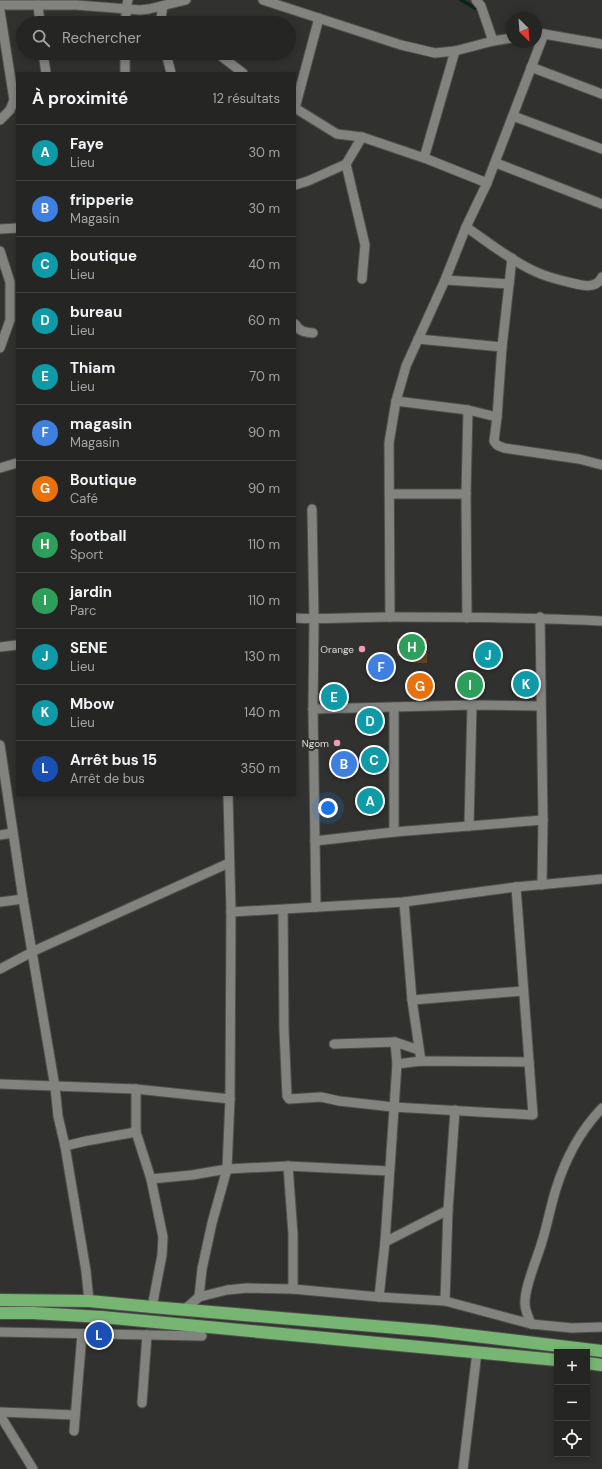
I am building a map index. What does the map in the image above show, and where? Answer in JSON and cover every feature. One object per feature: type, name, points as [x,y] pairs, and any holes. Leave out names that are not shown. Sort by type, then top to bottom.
[{"type":"highway","points":[[0,1300],[90,1301],[433,1331],[602,1351]]},
{"type":"highway","points":[[0,1313],[33,1313],[102,1317],[554,1360]]},
{"type":"highway","points":[[590,1363],[602,1365]]},
{"type":"street","points":[[0,5],[78,2],[127,4],[140,10],[186,0]]},
{"type":"street","points":[[263,0],[435,53],[455,52],[493,41],[506,39]]},
{"type":"street","points":[[476,0],[481,6],[493,41]]},
{"type":"street","points":[[41,16],[43,3]]},
{"type":"street","points":[[126,16],[127,4]]},
{"type":"street","points":[[162,16],[166,4]]},
{"type":"street","points":[[0,11],[14,100],[10,110],[0,120]]},
{"type":"street","points":[[296,104],[319,18]]},
{"type":"street","points":[[542,35],[602,44]]},
{"type":"street","points":[[390,617],[389,443],[396,401],[406,366],[445,280],[466,227],[496,163],[531,67],[536,48]]},
{"type":"street","points":[[424,158],[455,52]]},
{"type":"street","points":[[44,60],[46,72]]},
{"type":"street","points":[[125,60],[125,72]]},
{"type":"street","points":[[168,60],[171,72]]},
{"type":"street","points":[[226,60],[241,72]]},
{"type":"street","points":[[531,67],[602,94]]},
{"type":"street","points":[[296,109],[337,134],[362,137],[424,158],[487,183]]},
{"type":"street","points":[[513,116],[602,149]]},
{"type":"street","points":[[296,185],[346,164],[362,137]]},
{"type":"street","points":[[496,163],[602,204]]},
{"type":"street","points":[[346,164],[365,245],[362,279]]},
{"type":"street","points":[[466,227],[534,272],[578,284],[599,286],[602,277]]},
{"type":"street","points":[[0,229],[16,228]]},
{"type":"street","points":[[0,251],[14,282],[10,320],[0,348]]},
{"type":"street","points":[[512,258],[502,347],[494,441],[497,445],[504,448],[579,459],[602,465]]},
{"type":"street","points":[[445,280],[509,284]]},
{"type":"street","points":[[296,326],[298,329],[304,332],[313,333]]},
{"type":"street","points":[[418,339],[502,347]]},
{"type":"street","points":[[396,401],[468,410],[497,417]]},
{"type":"street","points":[[468,410],[466,494],[468,618]]},
{"type":"street","points":[[0,468],[16,463]]},
{"type":"street","points":[[390,494],[466,494]]},
{"type":"street","points":[[312,509],[316,907]]},
{"type":"street","points":[[540,617],[540,706],[543,820],[542,885]]},
{"type":"street","points":[[296,618],[540,617],[602,621]]},
{"type":"street","points":[[0,647],[16,645]]},
{"type":"street","points":[[313,709],[472,705],[540,706]]},
{"type":"street","points":[[469,826],[472,705]]},
{"type":"street","points":[[394,707],[394,832]]},
{"type":"street","points":[[0,745],[31,952],[90,1301]]},
{"type":"street","points":[[199,1298],[202,1269],[212,1223],[227,1169],[230,1099],[231,912],[228,796]]},
{"type":"street","points":[[315,840],[543,820]]},
{"type":"street","points":[[0,835],[12,833]]},
{"type":"street","points":[[0,969],[31,952],[229,863]]},
{"type":"street","points":[[231,912],[404,902],[516,887],[602,879]]},
{"type":"street","points":[[283,910],[284,1029],[287,1096],[289,1098],[321,1097],[339,1101],[393,1107],[533,1115],[516,887]]},
{"type":"street","points":[[0,902],[23,899]]},
{"type":"street","points":[[404,902],[412,1000],[420,1061]]},
{"type":"street","points":[[412,1000],[523,991]]},
{"type":"street","points":[[334,1044],[396,1042],[419,1050]]},
{"type":"street","points":[[379,1297],[385,1242],[397,1064],[396,1042]]},
{"type":"street","points":[[397,1064],[420,1061],[528,1062]]},
{"type":"street","points":[[0,1084],[136,1089],[230,1099]]},
{"type":"street","points":[[136,1089],[136,1132],[151,1179],[163,1237],[162,1255],[152,1307]]},
{"type":"street","points":[[531,1324],[525,1304],[555,1190],[573,1149],[591,1119],[602,1108]]},
{"type":"street","points":[[445,1301],[448,1210],[455,1110]]},
{"type":"street","points":[[65,1146],[136,1132]]},
{"type":"street","points":[[151,1179],[192,1175],[227,1169],[288,1166],[389,1171]]},
{"type":"street","points":[[288,1166],[293,1234],[293,1289]]},
{"type":"street","points":[[385,1242],[448,1210]]},
{"type":"street","points":[[184,1310],[199,1298],[227,1290],[247,1288],[293,1289],[379,1297],[445,1301],[531,1324],[572,1328],[602,1327]]},
{"type":"street","points":[[0,1332],[202,1336]]},
{"type":"street","points":[[74,1431],[82,1334]]},
{"type":"street","points":[[142,1403],[147,1335]]},
{"type":"street","points":[[463,1469],[477,1352]]},
{"type":"street","points":[[0,1413],[75,1416]]},
{"type":"street","points":[[0,1413],[33,1469]]},
{"type":"green space","points":[[397,638],[427,638],[427,663],[413,663],[413,656],[397,656]]},
{"type":"green space","points":[[467,670],[476,671],[475,678],[482,679],[481,684],[474,684],[474,686],[483,687],[483,692],[478,692],[478,696],[473,693],[472,699],[464,698],[465,680],[469,680],[469,677],[466,676]]},
{"type":"waterway","points":[[461,0],[475,8]]},
{"type":"place","name":"football","points":[[412,647]]},
{"type":"place","name":"Orange","points":[[362,649]]},
{"type":"place","name":"SENE","points":[[488,655]]},
{"type":"place","name":"magasin","points":[[381,667]]},
{"type":"place","name":"Mbow","points":[[526,684]]},
{"type":"place","name":"jardin","points":[[470,685]]},
{"type":"place","name":"Boutique","points":[[420,686]]},
{"type":"place","name":"Thiam","points":[[334,697]]},
{"type":"place","name":"bureau","points":[[370,721]]},
{"type":"place","name":"Ngom","points":[[337,743]]},
{"type":"place","name":"boutique","points":[[374,760]]},
{"type":"place","name":"fripperie","points":[[344,764]]},
{"type":"place","name":"Faye","points":[[370,801]]},
{"type":"place","name":"Arrêt bus 15","points":[[99,1335]]}]
